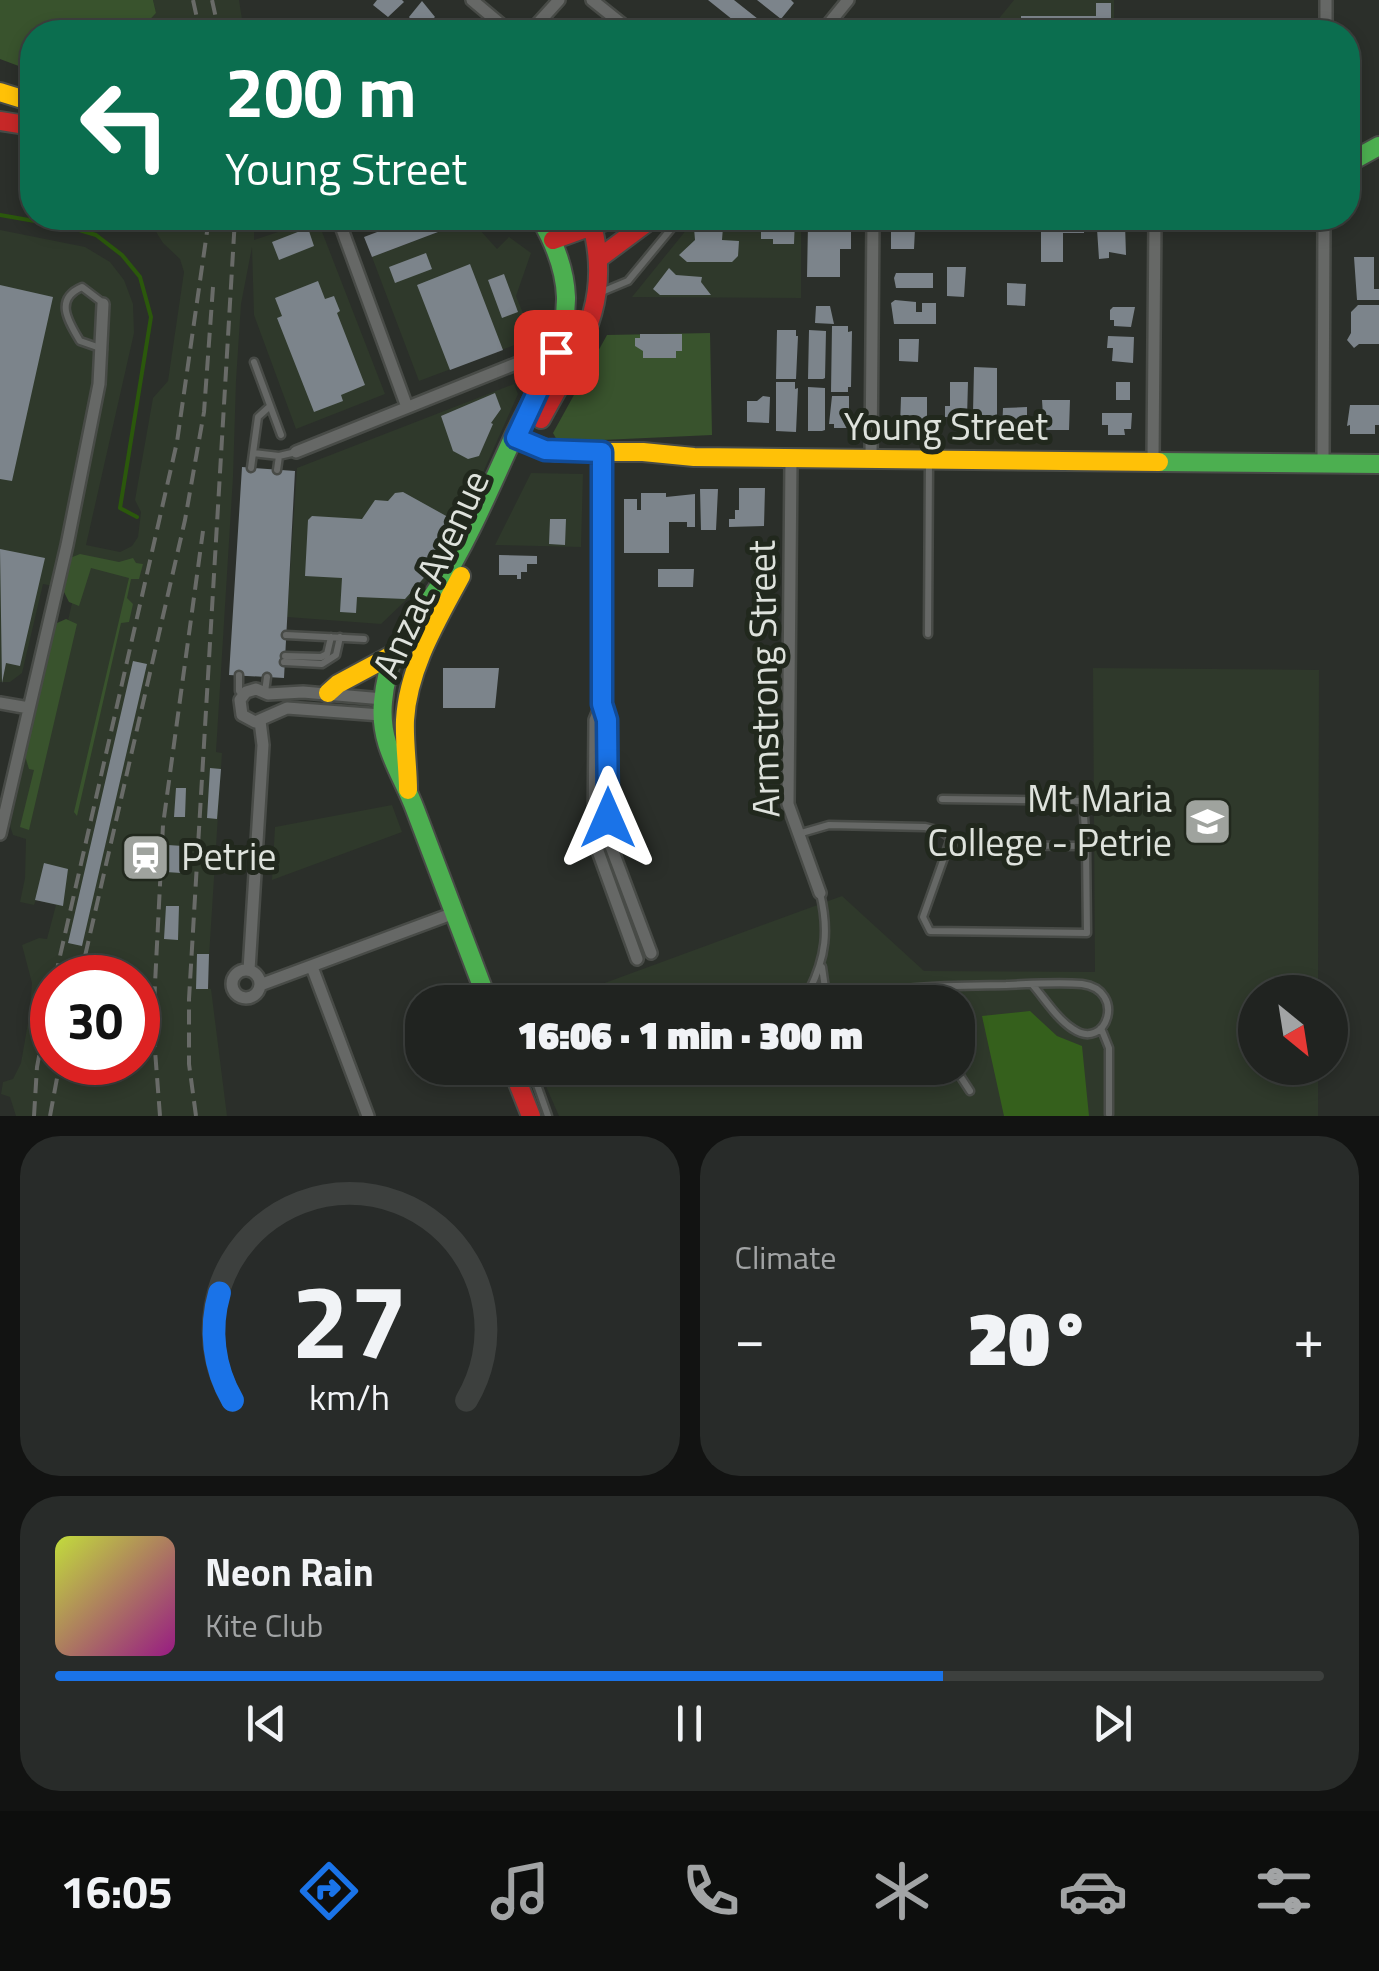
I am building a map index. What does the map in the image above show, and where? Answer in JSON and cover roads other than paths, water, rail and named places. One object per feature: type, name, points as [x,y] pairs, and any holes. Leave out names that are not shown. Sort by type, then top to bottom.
[{"type":"main road","name":"Anzac Avenue","points":[[408,790],[406,711],[422,657],[522,441],[560,338],[566,298],[562,270],[546,230]]},
{"type":"main road","name":"Anzac Avenue","points":[[482,985],[408,790],[394,770],[385,744],[382,707],[392,656],[404,632],[448,571],[594,315],[602,256],[595,230]]},
{"type":"main road","points":[[602,256],[637,230]]},
{"type":"main road","name":"Young Street","points":[[522,441],[555,452],[1379,464]]},
{"type":"main road","points":[[328,694],[338,684],[392,656]]},
{"type":"main road","points":[[518,1085],[530,1116]]},
{"type":"street","points":[[472,0],[496,20]]},
{"type":"street","points":[[592,0],[617,20]]},
{"type":"street","points":[[832,20],[848,0]]},
{"type":"street","points":[[342,230],[407,407]]},
{"type":"street","points":[[871,459],[872,230]]},
{"type":"street","points":[[1153,461],[1155,230]]},
{"type":"street","points":[[1323,464],[1324,230]]},
{"type":"street","points":[[0,834],[100,384],[104,304]]},
{"type":"street","points":[[296,452],[523,362],[551,362]]},
{"type":"street","points":[[602,452],[602,704],[607,720],[609,841],[651,953]]},
{"type":"street","name":"Armstrong Street","points":[[791,458],[788,804],[820,893]]},
{"type":"street","points":[[382,707],[296,708],[250,721],[242,715],[239,705],[242,695],[256,689],[267,693],[328,694],[406,711]]},
{"type":"street","points":[[249,970],[265,718],[272,704],[267,693]]},
{"type":"street","points":[[0,702],[28,708]]},
{"type":"street","points":[[602,704],[595,720],[594,840],[637,958]]},
{"type":"street","points":[[260,985],[454,913]]},
{"type":"street","points":[[312,967],[368,1116]]},
{"type":"street","points":[[249,970],[258,977],[260,985],[250,998],[241,997],[232,982],[236,974],[249,970]]},
{"type":"lane","points":[[600,292],[628,281],[670,230]]},
{"type":"lane","points":[[103,350],[80,341],[64,306],[68,296],[82,288],[104,304]]},
{"type":"lane","points":[[254,362],[281,435]]},
{"type":"lane","points":[[250,468],[258,417],[270,407]]},
{"type":"lane","points":[[252,453],[278,456],[296,452]]},
{"type":"lane","points":[[277,470],[278,456]]},
{"type":"lane","points":[[928,634],[929,459]]},
{"type":"lane","points":[[286,635],[364,638]]},
{"type":"lane","points":[[284,659],[328,654],[335,637]]},
{"type":"lane","points":[[238,676],[242,695]]},
{"type":"lane","points":[[267,677],[267,693]]},
{"type":"lane","points":[[942,799],[1083,801],[1087,933],[930,930],[923,917],[951,838]]},
{"type":"lane","points":[[796,834],[829,825],[924,827],[940,831],[960,845],[1086,846]]},
{"type":"lane","points":[[813,985],[822,966],[827,940],[820,893]]},
{"type":"lane","points":[[822,966],[828,985]]},
{"type":"lane","points":[[975,985],[1032,984],[1094,987],[1106,998],[1108,1006],[1101,1028],[1089,1034],[1073,1030],[1032,984]]},
{"type":"lane","points":[[1101,1028],[1109,1048],[1109,1114]]},
{"type":"lane","points":[[537,1085],[548,1116]]},
{"type":"lane","points":[[966,1085],[970,1091]]},
{"type":"waterway","points":[[0,215],[20,218]]},
{"type":"waterway","points":[[79,230],[96,235],[122,255],[140,277],[151,317],[120,508],[137,517]]},
{"type":"railway","points":[[193,0],[197,20]]},
{"type":"railway","points":[[212,0],[216,20]]},
{"type":"railway","points":[[60,955],[177,442],[207,230]]},
{"type":"railway","points":[[196,1116],[189,1064],[189,999],[234,230]]},
{"type":"railway","points":[[85,955],[185,520],[204,412],[213,287]]},
{"type":"railway","points":[[160,1116],[153,1024],[163,825],[203,531]]},
{"type":"railway","points":[[34,1116],[36,1085]]},
{"type":"railway","points":[[50,1116],[56,1085]]},
{"type":"place","name":"Mt Maria College - Petrie","points":[[1207,821]]},
{"type":"place","name":"Petrie","points":[[146,857]]}]
